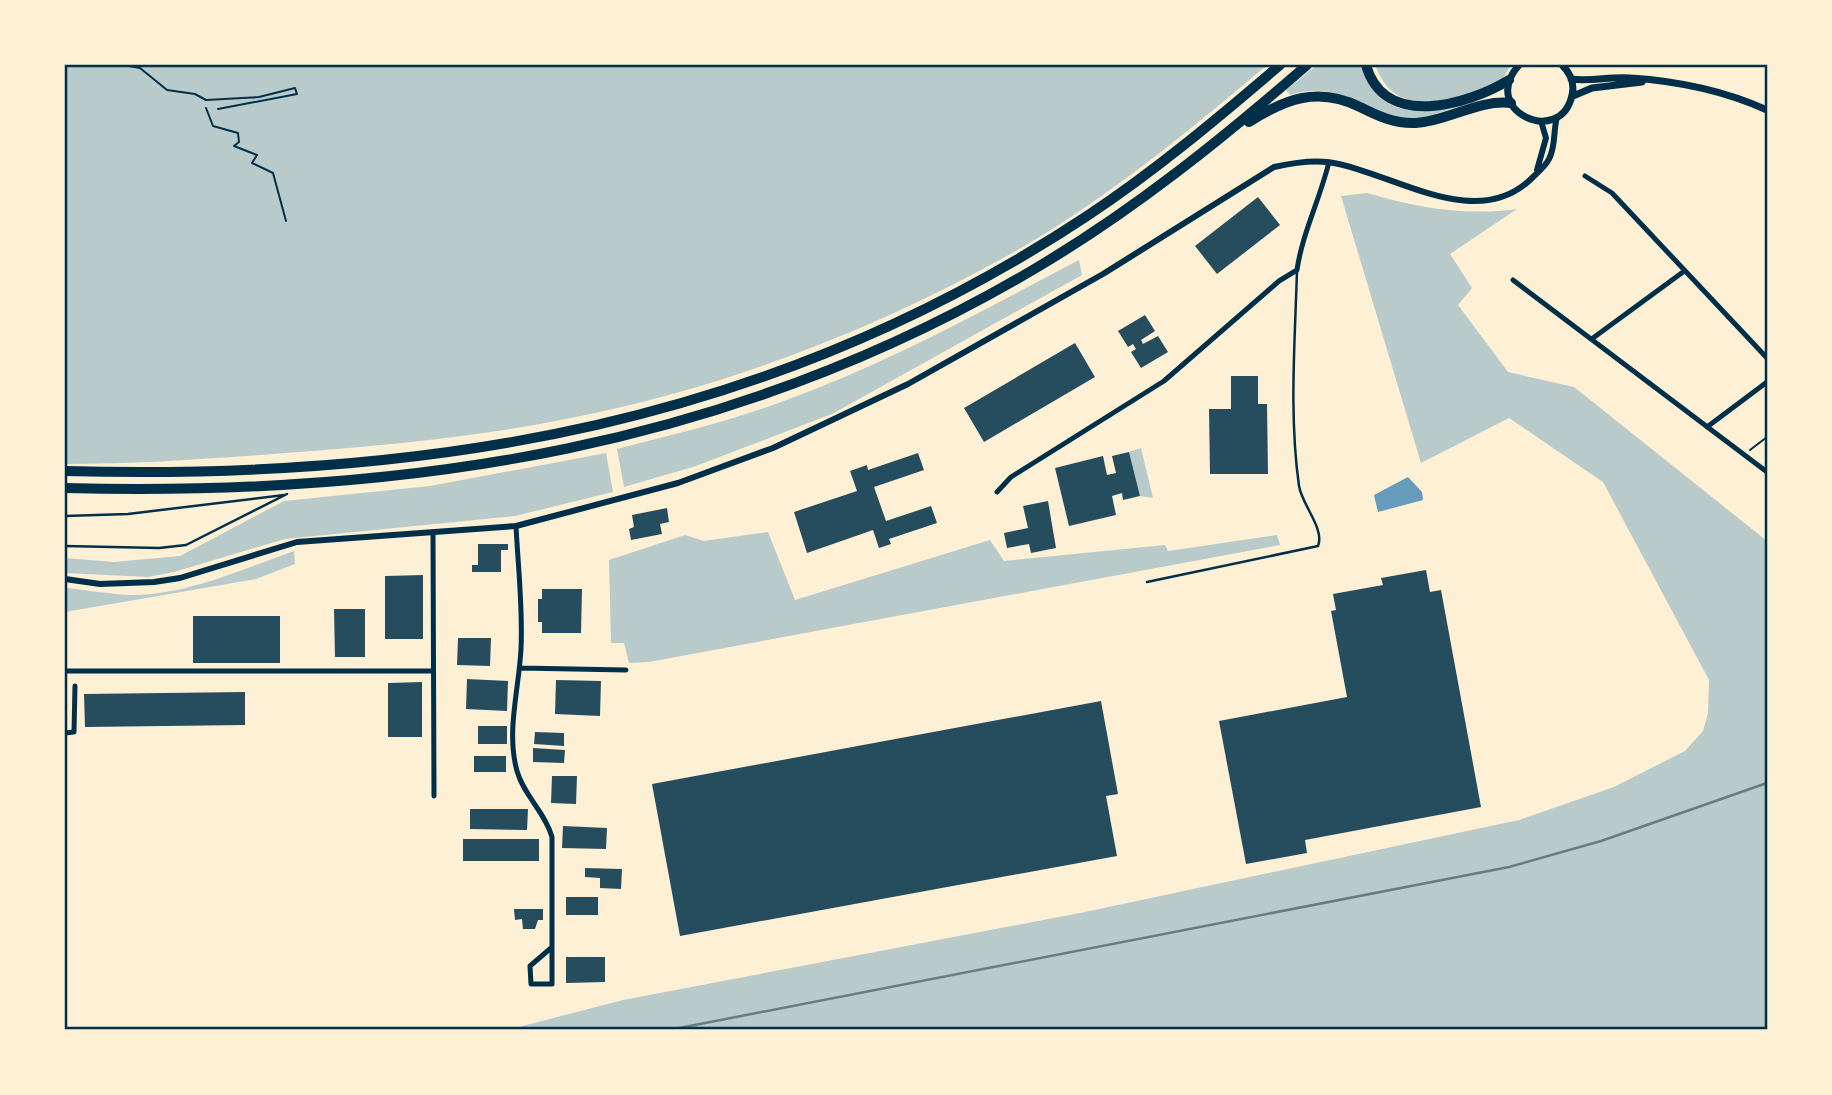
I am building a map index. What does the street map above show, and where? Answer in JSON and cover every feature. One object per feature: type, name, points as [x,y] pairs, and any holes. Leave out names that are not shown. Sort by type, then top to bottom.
[{"type":"highway","points":[[65,471],[235,471],[437,456],[580,431],[730,390],[896,323],[1028,253],[1138,180],[1280,65]]},
{"type":"highway","points":[[1224,137],[1307,65]]},
{"type":"highway","points":[[1366,65],[1373,81],[1382,92],[1413,107],[1451,103],[1492,90],[1509,80]]},
{"type":"highway","points":[[65,488],[251,486],[438,472],[584,447],[733,407],[838,368],[982,299],[1095,231],[1224,137],[1268,110],[1303,97],[1337,97],[1383,118],[1408,123],[1511,103]]},
{"type":"main road","points":[[1518,65],[1509,80],[1511,103],[1524,117],[1541,121],[1557,117],[1572,97],[1592,88],[1649,80]]},
{"type":"main road","points":[[1564,66],[1572,79],[1572,97]]},
{"type":"main road","points":[[1572,79],[1649,80],[1701,89],[1766,109]]},
{"type":"street","points":[[65,579],[100,584],[154,582],[180,578],[297,542],[516,526],[678,483],[773,448],[841,418],[1011,329],[1177,229],[1261,172],[1305,161],[1329,162],[1360,169],[1426,193],[1468,200],[1507,194],[1533,177],[1549,160],[1557,117]]},
{"type":"street","points":[[1533,177],[1545,151],[1546,138],[1541,121]]},
{"type":"street","points":[[997,492],[1012,477],[1164,381],[1279,281],[1297,270],[1300,251],[1319,202],[1329,162]]},
{"type":"street","points":[[1585,176],[1612,193],[1683,272],[1767,358]]},
{"type":"street","points":[[1593,338],[1683,272]]},
{"type":"street","points":[[1513,280],[1767,472]]},
{"type":"street","points":[[1707,426],[1767,383]]},
{"type":"street","points":[[516,526],[520,668],[514,750],[517,772],[524,788],[547,820],[552,836],[552,984],[531,984],[530,965],[551,948]]},
{"type":"street","points":[[433,532],[434,796]]},
{"type":"street","points":[[520,668],[626,670]]},
{"type":"street","points":[[65,671],[433,671]]},
{"type":"street","points":[[65,733],[74,732],[75,686]]},
{"type":"lane","points":[[1147,582],[1318,546],[1318,532],[1305,508],[1300,489],[1294,431],[1297,270]]},
{"type":"lane","points":[[65,516],[128,514],[287,494],[186,545],[159,548],[65,547]]},
{"type":"path","points":[[123,65],[140,68],[167,90],[195,94],[206,100],[259,97],[295,88],[297,94],[218,109]]},
{"type":"path","points":[[206,108],[213,126],[238,134],[239,142],[234,146],[257,155],[252,163],[272,173],[286,222]]},
{"type":"path","points":[[1744,454],[1767,437]]},
{"type":"shaded area","points":[[65,65],[1267,65],[1117,185],[1021,248],[860,328],[746,372],[629,405],[470,435],[240,456],[65,464]]},
{"type":"shaded area","points":[[1317,65],[1361,65],[1378,94],[1399,108],[1426,110],[1459,105],[1426,117],[1406,118],[1323,91],[1290,95],[1286,90]]},
{"type":"shaded area","points":[[1375,65],[1511,65],[1502,79],[1489,88],[1462,96],[1421,101],[1410,100],[1390,90]]},
{"type":"shaded area","points":[[1367,193],[1405,203],[1460,211],[1517,209],[1450,254],[1472,288],[1458,305],[1508,372],[1574,387],[1767,541],[1767,1030],[507,1030],[623,1000],[1085,912],[1519,820],[1614,787],[1685,751],[1703,731],[1708,713],[1709,680],[1603,482],[1509,418],[1421,463],[1341,196]]},
{"type":"shaded area","points":[[1079,260],[1082,275],[832,414],[696,466],[624,487],[617,449],[740,416],[819,387],[932,336]]},
{"type":"shaded area","points":[[1141,448],[1153,498],[1140,496],[1129,452]]},
{"type":"shaded area","points":[[606,453],[613,492],[515,516],[285,539],[174,572],[148,577],[65,573],[65,558],[114,562],[180,556],[284,501],[430,486]]},
{"type":"shaded area","points":[[768,532],[795,600],[990,540],[1004,561],[1165,545],[1168,551],[1277,535],[1280,545],[649,662],[629,663],[624,643],[611,643],[609,560],[685,535],[704,541]]},
{"type":"shaded area","points":[[294,551],[295,564],[256,579],[65,612],[65,588],[130,595],[172,591],[214,580]]},
{"type":"water","points":[[1408,477],[1422,492],[1423,500],[1378,512],[1374,495]]},
{"type":"building","points":[[1258,197],[1280,225],[1217,274],[1195,246]]},
{"type":"building","points":[[1145,315],[1155,331],[1141,340],[1143,344],[1158,336],[1168,352],[1141,368],[1131,352],[1136,349],[1133,344],[1128,347],[1118,331]]},
{"type":"building","points":[[1075,343],[1095,377],[984,442],[964,408]]},
{"type":"building","points":[[1231,376],[1258,376],[1258,404],[1267,404],[1268,474],[1210,474],[1209,409],[1231,409]]},
{"type":"building","points":[[1129,452],[1140,496],[1123,500],[1122,493],[1112,496],[1116,515],[1069,526],[1055,468],[1103,456],[1107,475],[1116,473],[1112,456]]},
{"type":"building","points":[[918,453],[924,470],[874,487],[886,521],[931,506],[937,523],[889,539],[891,544],[879,548],[873,530],[807,553],[794,512],[857,491],[850,471],[867,465],[868,470]]},
{"type":"building","points":[[1048,501],[1056,548],[1031,553],[1029,544],[1007,548],[1004,533],[1028,528],[1023,506]]},
{"type":"building","points":[[667,508],[669,522],[660,524],[662,534],[631,540],[629,529],[634,527],[632,515]]},
{"type":"building","points":[[478,544],[508,544],[508,550],[501,550],[501,572],[472,572],[472,565],[478,565]]},
{"type":"building","points":[[1426,570],[1430,592],[1441,590],[1481,807],[1305,840],[1307,853],[1246,864],[1219,721],[1347,697],[1331,611],[1336,610],[1333,594],[1383,585],[1381,578]]},
{"type":"building","points":[[423,575],[423,639],[385,639],[385,576]]},
{"type":"building","points":[[542,589],[582,589],[581,633],[542,633],[542,622],[538,622],[538,599],[542,599]]},
{"type":"building","points":[[334,609],[365,609],[365,657],[335,657]]},
{"type":"building","points":[[193,616],[280,616],[280,663],[193,663]]},
{"type":"building","points":[[458,638],[491,638],[490,666],[457,665]]},
{"type":"building","points":[[467,679],[508,681],[507,711],[466,709]]},
{"type":"building","points":[[556,680],[601,681],[600,716],[555,714]]},
{"type":"building","points":[[422,682],[422,737],[388,737],[388,683]]},
{"type":"building","points":[[245,692],[245,725],[85,727],[84,694]]},
{"type":"building","points":[[1101,701],[1118,794],[1106,796],[1117,856],[680,936],[652,784]]},
{"type":"building","points":[[478,726],[507,726],[507,744],[478,744]]},
{"type":"building","points":[[535,732],[564,733],[564,746],[534,744]]},
{"type":"building","points":[[533,748],[565,750],[564,763],[533,762]]},
{"type":"building","points":[[474,756],[506,756],[506,772],[474,772]]},
{"type":"building","points":[[552,776],[577,776],[576,804],[551,803]]},
{"type":"building","points":[[470,809],[528,809],[527,830],[470,829]]},
{"type":"building","points":[[563,826],[607,828],[606,849],[562,848]]},
{"type":"building","points":[[463,839],[539,839],[539,861],[463,861]]},
{"type":"building","points":[[585,868],[622,869],[621,889],[600,888],[600,878],[585,877]]},
{"type":"building","points":[[566,897],[598,897],[598,915],[566,915]]},
{"type":"building","points":[[514,909],[543,909],[543,920],[538,920],[535,929],[523,929],[522,919],[515,920]]},
{"type":"building","points":[[566,957],[605,957],[605,982],[566,983]]},
{"type":"railway","points":[[669,1030],[1509,867],[1601,841],[1767,783]]}]
